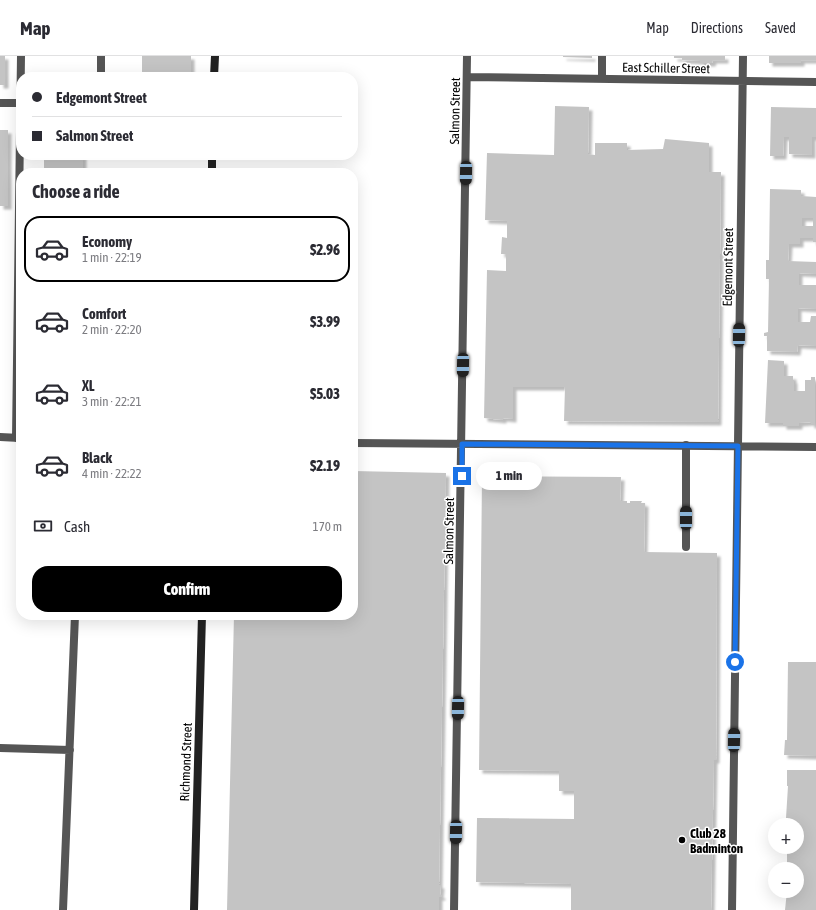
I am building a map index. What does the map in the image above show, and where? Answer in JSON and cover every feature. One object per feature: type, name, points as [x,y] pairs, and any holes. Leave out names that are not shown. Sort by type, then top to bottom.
[{"type":"main road","points":[[214,72],[215,56]]},
{"type":"main road","name":"Richmond Street","points":[[194,910],[202,620]]},
{"type":"street","points":[[21,56],[21,72]]},
{"type":"street","points":[[100,72],[101,56]]},
{"type":"street","name":"Salmon Street","points":[[454,910],[467,56]]},
{"type":"street","points":[[602,56],[602,79]]},
{"type":"street","name":"Edgemont Street","points":[[732,910],[743,56]]},
{"type":"street","name":"East Schiller Street","points":[[467,77],[816,82]]},
{"type":"street","points":[[0,102],[16,103]]},
{"type":"street","points":[[0,437],[16,438]]},
{"type":"street","points":[[358,443],[816,447]]},
{"type":"street","points":[[686,445],[686,547]]},
{"type":"street","points":[[63,910],[75,620]]},
{"type":"street","points":[[0,748],[70,750]]},
{"type":"building","points":[[0,56],[5,56],[5,85],[0,85]]},
{"type":"building","points":[[142,56],[191,56],[191,72],[142,72]]},
{"type":"building","points":[[592,56],[592,58],[563,57]]},
{"type":"building","points":[[674,56],[725,56],[725,60],[713,60],[712,63],[700,63],[700,61],[674,58]]},
{"type":"building","points":[[769,56],[816,56],[816,60],[801,60],[801,63],[769,63]]},
{"type":"building","points":[[555,106],[589,107],[588,154],[595,155],[595,143],[627,143],[627,150],[663,149],[665,139],[709,143],[709,172],[721,172],[718,422],[564,421],[565,387],[513,387],[513,419],[503,418],[503,420],[484,418],[487,270],[506,271],[506,254],[501,254],[502,237],[507,238],[507,221],[485,220],[487,153],[554,155]]},
{"type":"building","points":[[771,107],[816,108],[816,137],[812,137],[812,155],[789,154],[789,137],[784,137],[783,156],[770,156]]},
{"type":"building","points":[[0,130],[8,130],[8,206],[0,206]]},
{"type":"building","points":[[44,160],[83,160],[83,168],[44,168]]},
{"type":"building","points":[[770,189],[801,190],[801,196],[816,197],[816,242],[813,242],[813,238],[800,238],[800,244],[789,244],[788,261],[816,262],[816,274],[799,273],[799,285],[816,285],[816,309],[798,308],[798,322],[810,322],[811,316],[816,316],[816,346],[798,345],[797,352],[767,351],[767,336],[764,336],[764,333],[768,332],[769,279],[766,279],[766,260],[769,260]],"holes":[[[802,218],[813,218],[813,226],[802,226]]]},
{"type":"building","points":[[768,360],[784,361],[784,376],[793,376],[794,391],[805,391],[805,380],[811,380],[811,377],[815,377],[815,425],[811,425],[811,422],[799,423],[799,426],[783,426],[783,423],[765,423]]},
{"type":"building","points":[[358,471],[446,473],[439,885],[441,885],[440,895],[442,895],[442,897],[439,897],[439,910],[227,910],[234,620],[358,620]]},
{"type":"building","points":[[482,476],[621,477],[620,501],[627,501],[627,503],[630,503],[630,501],[642,501],[641,503],[645,503],[644,552],[717,553],[716,760],[714,760],[711,910],[571,910],[571,884],[476,882],[477,818],[574,819],[574,791],[559,791],[559,771],[479,770]]},
{"type":"building","points":[[788,662],[816,662],[816,756],[784,755],[785,740],[787,740]]},
{"type":"building","points":[[787,770],[816,770],[816,910],[785,910],[786,898],[804,898],[804,862],[787,862],[787,854],[804,854],[804,818],[786,818]]},
{"type":"place","name":"Club 28 Badminton","points":[[682,840]]},
{"type":"route","points":[[462,476],[462,444],[738,446],[735,662]]}]
